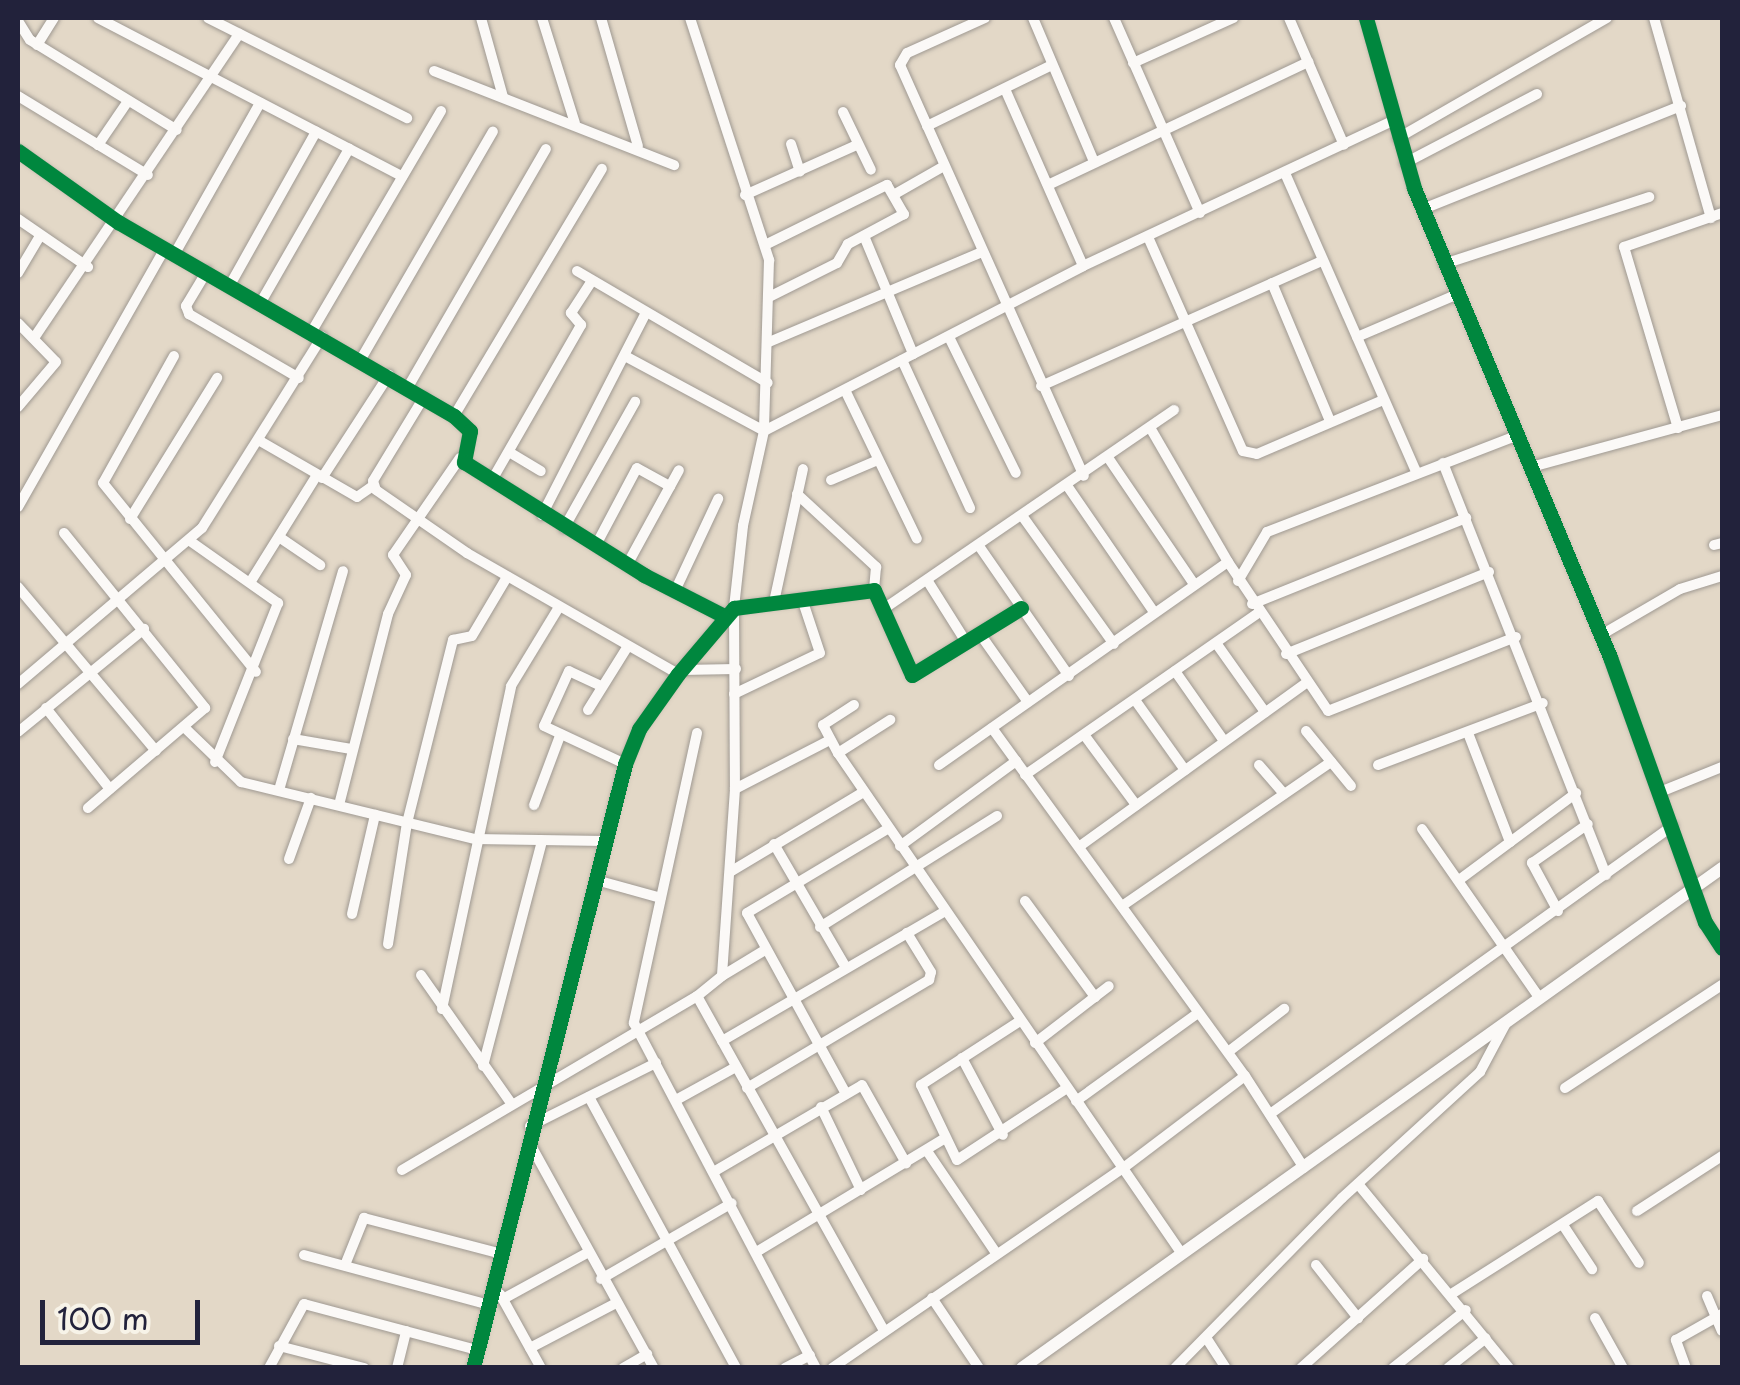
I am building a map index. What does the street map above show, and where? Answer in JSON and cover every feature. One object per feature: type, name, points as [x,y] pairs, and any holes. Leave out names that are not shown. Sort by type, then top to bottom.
[{"type":"street","points":[[37,45],[54,18]]},
{"type":"street","points":[[98,18],[402,176]]},
{"type":"street","points":[[208,18],[407,118]]},
{"type":"street","points":[[480,18],[504,97]]},
{"type":"street","points":[[542,18],[575,123]]},
{"type":"street","points":[[601,18],[638,146]]},
{"type":"street","points":[[690,18],[745,194],[766,244],[769,298],[764,431],[743,526],[730,612],[736,669],[734,789],[722,976]]},
{"type":"street","points":[[985,18],[902,57],[980,252],[1084,476]]},
{"type":"street","points":[[1032,18],[1094,162]]},
{"type":"street","points":[[1114,18],[1200,213]]},
{"type":"street","points":[[1132,64],[1233,18]]},
{"type":"street","points":[[1289,18],[1344,145]]},
{"type":"street","points":[[1366,18],[1404,162],[1601,636],[1705,922],[1722,948]]},
{"type":"street","points":[[1398,138],[1608,18]]},
{"type":"street","points":[[1654,18],[1716,215],[1624,248],[1678,428]]},
{"type":"street","points":[[18,22],[20,38],[177,130]]},
{"type":"street","points":[[34,338],[88,267],[239,34]]},
{"type":"street","points":[[1048,185],[1308,62]]},
{"type":"street","points":[[927,126],[1052,65]]},
{"type":"street","points":[[434,71],[638,146],[674,165]]},
{"type":"street","points":[[1006,88],[1083,266]]},
{"type":"street","points":[[1404,162],[1537,94]]},
{"type":"street","points":[[18,96],[148,174]]},
{"type":"street","points":[[98,145],[128,101]]},
{"type":"street","points":[[18,507],[260,103]]},
{"type":"street","points":[[1423,209],[1681,106]]},
{"type":"street","points":[[18,684],[166,565],[190,541],[299,378],[317,334],[402,176],[442,111]]},
{"type":"street","points":[[843,112],[871,170]]},
{"type":"street","points":[[764,431],[950,339],[1083,266],[1393,122]]},
{"type":"street","points":[[361,359],[493,131]]},
{"type":"street","points":[[230,285],[316,132]]},
{"type":"street","points":[[791,144],[800,172]]},
{"type":"street","points":[[745,194],[858,145]]},
{"type":"street","points":[[261,302],[349,150]]},
{"type":"street","points":[[408,387],[546,150]]},
{"type":"street","points":[[18,151],[118,222],[361,359],[454,416],[470,431],[460,458],[393,555],[406,575],[388,614],[339,805]]},
{"type":"street","points":[[895,194],[944,166]]},
{"type":"street","points":[[454,416],[602,169]]},
{"type":"street","points":[[1286,173],[1417,474]]},
{"type":"street","points":[[766,244],[882,187],[895,194],[903,217],[846,245],[837,263],[769,298]]},
{"type":"street","points":[[1444,264],[1648,196]]},
{"type":"street","points":[[18,218],[88,267]]},
{"type":"street","points":[[18,273],[40,236]]},
{"type":"street","points":[[864,236],[970,508]]},
{"type":"street","points":[[1148,237],[1247,454],[1383,400]]},
{"type":"street","points":[[768,342],[980,252]]},
{"type":"street","points":[[1041,386],[1322,261]]},
{"type":"street","points":[[577,271],[645,315],[768,383]]},
{"type":"street","points":[[206,272],[186,306],[189,314],[299,378]]},
{"type":"street","points":[[492,480],[581,324],[571,313],[591,282]]},
{"type":"street","points":[[1272,283],[1330,421]]},
{"type":"street","points":[[1357,338],[1458,294]]},
{"type":"street","points":[[542,514],[594,421],[645,315]]},
{"type":"street","points":[[18,323],[56,366],[18,407]]},
{"type":"street","points":[[950,339],[1016,473]]},
{"type":"street","points":[[174,356],[102,483],[256,672]]},
{"type":"street","points":[[626,356],[764,431]]},
{"type":"street","points":[[251,581],[389,376]]},
{"type":"street","points":[[130,519],[217,378]]},
{"type":"street","points":[[845,390],[916,539]]},
{"type":"street","points":[[260,441],[357,497],[374,486],[424,397]]},
{"type":"street","points":[[564,528],[636,402]]},
{"type":"street","points":[[882,610],[1068,487],[1174,410]]},
{"type":"street","points":[[1532,467],[1722,415]]},
{"type":"street","points":[[594,421],[617,435]]},
{"type":"street","points":[[1151,430],[1254,609],[1305,684],[1332,710],[1516,636]]},
{"type":"street","points":[[1238,581],[1267,532],[1518,434]]},
{"type":"street","points":[[509,452],[541,470]]},
{"type":"street","points":[[460,458],[627,565],[675,591],[730,612],[774,602],[874,590]]},
{"type":"street","points":[[1109,458],[1194,584]]},
{"type":"street","points":[[831,480],[878,460]]},
{"type":"street","points":[[1443,463],[1543,703],[1606,874]]},
{"type":"street","points":[[596,545],[637,468],[670,486]]},
{"type":"street","points":[[774,602],[803,469]]},
{"type":"street","points":[[627,565],[678,470]]},
{"type":"street","points":[[374,486],[508,576],[628,646],[680,672],[736,669]]},
{"type":"street","points":[[1068,487],[1154,612]]},
{"type":"street","points":[[797,494],[876,567],[874,590],[912,675],[1020,608]]},
{"type":"street","points":[[675,591],[718,499]]},
{"type":"street","points":[[1023,516],[1114,644]]},
{"type":"street","points":[[1026,774],[1216,643],[1254,609],[1466,518]]},
{"type":"street","points":[[64,533],[204,704],[185,728],[88,808]]},
{"type":"street","points":[[279,537],[320,565]]},
{"type":"street","points":[[190,541],[251,581],[279,608],[256,672],[215,762]]},
{"type":"street","points":[[979,546],[1069,676]]},
{"type":"street","points":[[939,764],[1228,562]]},
{"type":"street","points":[[279,790],[343,571]]},
{"type":"street","points":[[1286,654],[1489,572]]},
{"type":"street","points":[[388,944],[407,823],[453,640],[472,636],[508,576]]},
{"type":"street","points":[[1601,636],[1680,589],[1722,576]]},
{"type":"street","points":[[927,580],[966,642]]},
{"type":"street","points":[[18,588],[156,751]]},
{"type":"street","points":[[734,694],[820,653],[802,599]]},
{"type":"street","points":[[442,1008],[475,839],[516,671],[559,607]]},
{"type":"street","points":[[473,1368],[540,1086],[624,764],[680,672],[730,612]]},
{"type":"street","points":[[18,732],[144,630]]},
{"type":"street","points":[[980,634],[1028,702]]},
{"type":"street","points":[[1216,643],[1265,712]]},
{"type":"street","points":[[588,710],[628,646]]},
{"type":"street","points":[[1174,670],[1224,741]]},
{"type":"street","points":[[601,686],[569,671],[544,723],[560,736],[624,764]]},
{"type":"street","points":[[1080,846],[1305,684]]},
{"type":"street","points":[[1136,700],[1185,770]]},
{"type":"street","points":[[1378,765],[1543,703]]},
{"type":"street","points":[[854,705],[823,725],[838,754],[1182,1254]]},
{"type":"street","points":[[46,708],[110,789]]},
{"type":"street","points":[[838,754],[890,720]]},
{"type":"street","points":[[185,728],[215,762],[241,782],[475,839],[604,840]]},
{"type":"street","points":[[992,728],[1228,1052],[1304,1168]]},
{"type":"street","points":[[1306,731],[1350,786]]},
{"type":"street","points":[[697,733],[634,1024],[758,1251],[816,1368]]},
{"type":"street","points":[[1468,733],[1510,842]]},
{"type":"street","points":[[534,805],[560,736]]},
{"type":"street","points":[[1085,736],[1136,805]]},
{"type":"street","points":[[293,738],[351,750]]},
{"type":"street","points":[[734,789],[830,740]]},
{"type":"street","points":[[900,846],[1016,761]]},
{"type":"street","points":[[1122,906],[1331,762]]},
{"type":"street","points":[[1259,765],[1284,794]]},
{"type":"street","points":[[1660,792],[1722,767]]},
{"type":"street","points":[[730,872],[862,793]]},
{"type":"street","points":[[1459,880],[1576,793]]},
{"type":"street","points":[[289,859],[310,798]]},
{"type":"street","points":[[352,914],[375,815]]},
{"type":"street","points":[[820,928],[919,870],[997,816]]},
{"type":"street","points":[[1558,911],[1532,863],[1588,824]]},
{"type":"street","points":[[1270,1114],[1507,948],[1672,826]]},
{"type":"street","points":[[845,1092],[816,1046],[747,913],[889,828]]},
{"type":"street","points":[[1422,829],[1538,996]]},
{"type":"street","points":[[483,1066],[542,841]]},
{"type":"street","points":[[774,844],[845,966]]},
{"type":"street","points":[[1022,1368],[1722,868]]},
{"type":"street","points":[[596,880],[661,898]]},
{"type":"street","points":[[1025,901],[1095,997]]},
{"type":"street","points":[[722,1041],[944,910]]},
{"type":"street","points":[[748,1088],[929,980],[931,972],[907,933]]},
{"type":"street","points":[[402,1170],[698,996],[764,950]]},
{"type":"street","points":[[421,974],[511,1103]]},
{"type":"street","points":[[1565,1088],[1722,985]]},
{"type":"street","points":[[1036,1043],[1109,986]]},
{"type":"street","points":[[698,996],[816,1217],[884,1331]]},
{"type":"street","points":[[1228,1052],[1284,1009]]},
{"type":"street","points":[[1076,1101],[1198,1013]]},
{"type":"street","points":[[1175,1368],[1358,1184],[1480,1072],[1509,1018]]},
{"type":"street","points":[[1020,1021],[920,1088],[961,1162],[1067,1088]]},
{"type":"street","points":[[962,1058],[1003,1135]]},
{"type":"street","points":[[530,1126],[656,1064]]},
{"type":"street","points":[[676,1100],[736,1067]]},
{"type":"street","points":[[832,1368],[1122,1169],[1245,1076]]},
{"type":"street","points":[[715,1170],[845,1092],[865,1086],[906,1164]]},
{"type":"street","points":[[589,1097],[736,1368]]},
{"type":"street","points":[[821,1107],[861,1190]]},
{"type":"street","points":[[758,1251],[946,1138]]},
{"type":"street","points":[[528,1142],[654,1368]]},
{"type":"street","points":[[927,1152],[996,1253]]},
{"type":"street","points":[[1637,1211],[1722,1156]]},
{"type":"street","points":[[1358,1184],[1453,1293],[1509,1368]]},
{"type":"street","points":[[1453,1293],[1602,1202],[1639,1263]]},
{"type":"street","points":[[601,1279],[732,1203]]},
{"type":"street","points":[[345,1265],[364,1218],[502,1254]]},
{"type":"street","points":[[1563,1226],[1592,1270]]},
{"type":"street","points":[[503,1299],[587,1253]]},
{"type":"street","points":[[304,1254],[489,1305]]},
{"type":"street","points":[[1301,1368],[1424,1259]]},
{"type":"street","points":[[1316,1266],[1358,1318]]},
{"type":"street","points":[[495,1285],[541,1368]]},
{"type":"street","points":[[1706,1296],[1719,1316],[1722,1331]]},
{"type":"street","points":[[932,1298],[978,1368]]},
{"type":"street","points":[[530,1348],[616,1303]]},
{"type":"street","points":[[269,1368],[304,1304],[478,1350]]},
{"type":"street","points":[[1393,1368],[1466,1310]]},
{"type":"street","points":[[1686,1368],[1676,1340],[1719,1316]]},
{"type":"street","points":[[1596,1318],[1623,1368]]},
{"type":"street","points":[[397,1368],[406,1330]]},
{"type":"street","points":[[1448,1368],[1486,1338]]},
{"type":"street","points":[[1207,1339],[1226,1368]]},
{"type":"street","points":[[279,1346],[364,1368]]},
{"type":"street","points":[[623,1368],[647,1354]]},
{"type":"street","points":[[784,1368],[810,1354]]},
{"type":"cycle path","points":[[1366,18],[1414,188],[1610,657],[1705,922],[1722,948]]},
{"type":"cycle path","points":[[18,151],[118,222],[454,416],[470,431],[464,462],[644,575],[724,616]]},
{"type":"cycle path","points":[[473,1368],[625,764],[639,729],[678,674],[734,608],[874,590],[912,675],[1021,608]]}]
